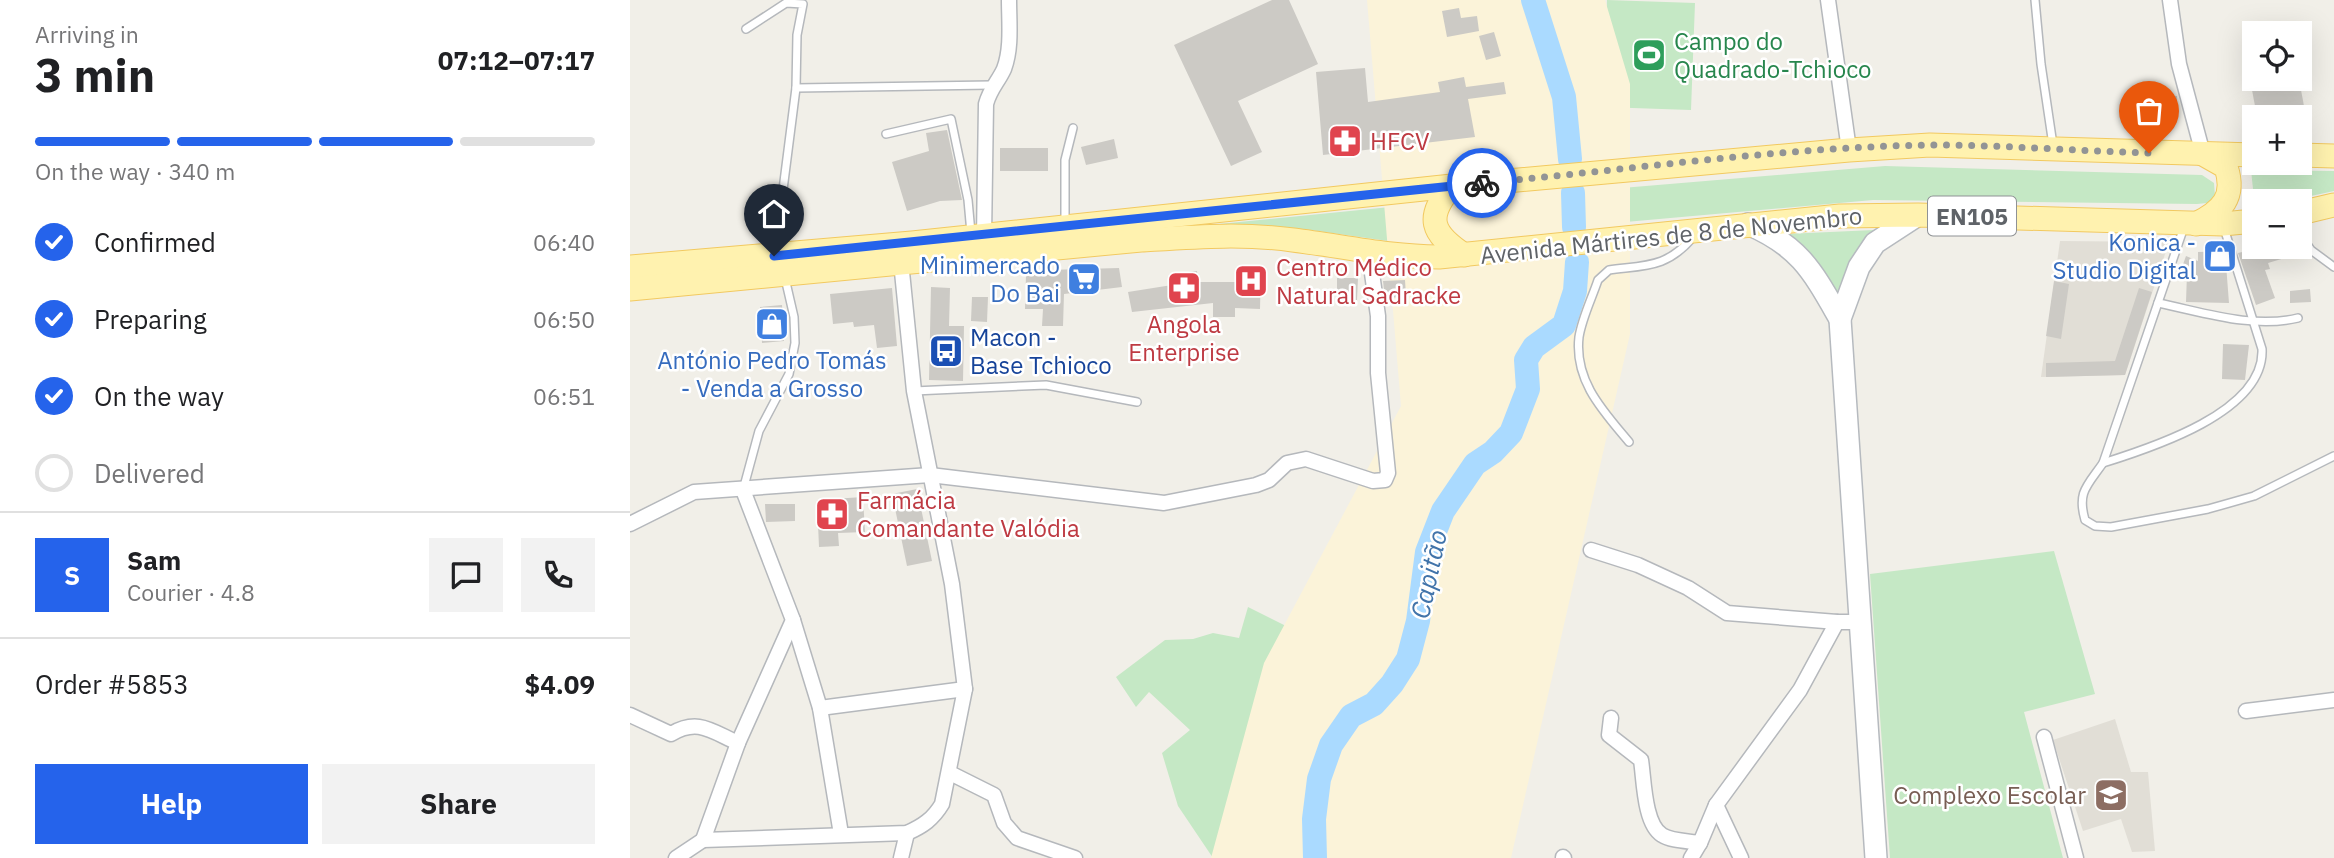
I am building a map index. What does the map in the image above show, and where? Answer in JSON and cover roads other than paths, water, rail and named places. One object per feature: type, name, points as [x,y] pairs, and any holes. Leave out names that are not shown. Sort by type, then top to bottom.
[{"type":"main road","name":"Avenida Mártires de 8 de Novembro","points":[[630,289],[977,237],[1452,186],[1849,150],[1930,145],[2242,155]]},
{"type":"main road","points":[[2190,224],[2222,208],[2230,188],[2226,167],[2213,157],[2203,154]]},
{"type":"main road","points":[[2312,155],[2334,156]]},
{"type":"main road","points":[[1452,186],[1434,211],[1434,223],[1441,237],[1464,255]]},
{"type":"main road","points":[[2312,210],[2334,205]]},
{"type":"main road","name":"Avenida Mártires de 8 de Novembro","points":[[630,267],[901,262],[1217,236],[1292,240],[1369,253],[1414,257],[1464,255],[1803,218],[1918,215],[2190,224],[2242,222]]},
{"type":"street","points":[[977,237],[985,104],[991,85],[1003,71],[1008,51],[1009,0]]},
{"type":"street","points":[[1828,0],[1849,150]]},
{"type":"street","points":[[2170,0],[2179,64],[2203,154]]},
{"type":"street","points":[[1876,858],[1840,318],[1860,267],[1875,243],[1918,215]]},
{"type":"street","points":[[1748,224],[1772,234],[1796,251],[1812,269],[1840,318]]},
{"type":"street","points":[[630,524],[694,492],[743,490],[860,478],[930,475],[1164,503],[1256,485],[1295,459],[1306,459],[1373,481],[1385,480],[1388,473],[1378,373],[1378,316],[1369,253]]},
{"type":"street","points":[[676,858],[703,840],[907,833],[934,817],[942,804],[965,689],[952,584],[914,391],[901,262]]},
{"type":"street","points":[[743,490],[793,620],[820,708],[841,834]]},
{"type":"street","points":[[1591,550],[1638,565],[1688,588],[1727,613],[1860,622]]},
{"type":"street","points":[[694,858],[703,840],[737,743],[793,620]]},
{"type":"street","points":[[1690,858],[1700,843],[1716,805],[1800,690],[1837,622]]},
{"type":"street","points":[[820,708],[965,689]]},
{"type":"street","points":[[2246,711],[2334,699]]},
{"type":"street","points":[[630,715],[671,734],[685,726],[696,725],[737,743]]},
{"type":"street","points":[[1611,718],[1609,735],[1641,760],[1645,798],[1656,829],[1664,837],[1700,843]]},
{"type":"street","points":[[2043,737],[2076,858]]},
{"type":"street","points":[[950,773],[994,796],[1004,823],[1017,838],[1075,858]]},
{"type":"street","points":[[1716,805],[1741,858]]},
{"type":"street","points":[[901,858],[907,833]]},
{"type":"lane","points":[[2035,0],[2040,64],[2053,147]]},
{"type":"lane","points":[[743,490],[759,431],[789,374],[795,342],[794,317],[779,265],[796,88],[797,35],[803,4],[786,3],[746,29]]},
{"type":"lane","points":[[796,88],[991,85]]},
{"type":"lane","points":[[886,134],[951,118],[977,237]]},
{"type":"lane","points":[[1065,228],[1065,160],[1073,128]]},
{"type":"lane","points":[[2190,224],[2158,303],[2103,463],[2082,493],[2085,520],[2095,526],[2111,527],[2208,509],[2254,496],[2334,456]]},
{"type":"lane","points":[[2103,463],[2167,442],[2207,421],[2240,395],[2257,376],[2263,363],[2254,321],[2222,224]]},
{"type":"lane","points":[[1629,442],[1587,387],[1579,352],[1580,335],[1598,279],[1609,270],[1666,261],[1678,255],[1700,229]]},
{"type":"lane","points":[[2312,251],[2334,267]]},
{"type":"lane","points":[[2158,303],[2274,324],[2298,318]]},
{"type":"lane","points":[[914,391],[1046,386],[1137,402]]},
{"type":"waterway","name":"Capitão","points":[[1533,0],[1564,97],[1570,159]]},
{"type":"waterway","name":"Capitão","points":[[1573,193],[1574,227]]},
{"type":"waterway","name":"Capitão","points":[[1315,858],[1314,819],[1319,779],[1331,745],[1351,716],[1374,704],[1392,684],[1408,659],[1418,621],[1427,552],[1443,511],[1475,464],[1493,452],[1511,433],[1528,389],[1526,360],[1534,347],[1564,325],[1575,291],[1577,262]]},
{"type":"place","name":"Campo do Quadrado-Tchioco","points":[[1649,55]]},
{"type":"place","name":"HFCV","points":[[1345,141]]},
{"type":"place","name":"Konica - Studio Digital","points":[[2220,256]]},
{"type":"place","name":"Minimercado Do Bai","points":[[1084,279]]},
{"type":"place","name":"Centro Médico Natural Sadracke","points":[[1251,281]]},
{"type":"place","name":"Angola Enterprise","points":[[1184,288]]},
{"type":"place","name":"António Pedro Tomás - Venda a Grosso","points":[[772,324]]},
{"type":"place","name":"Macon - Base Tchioco","points":[[946,351]]},
{"type":"place","name":"Farmácia Comandante Valódia","points":[[832,514]]},
{"type":"place","name":"Complexo Escolar","points":[[2111,795]]}]
